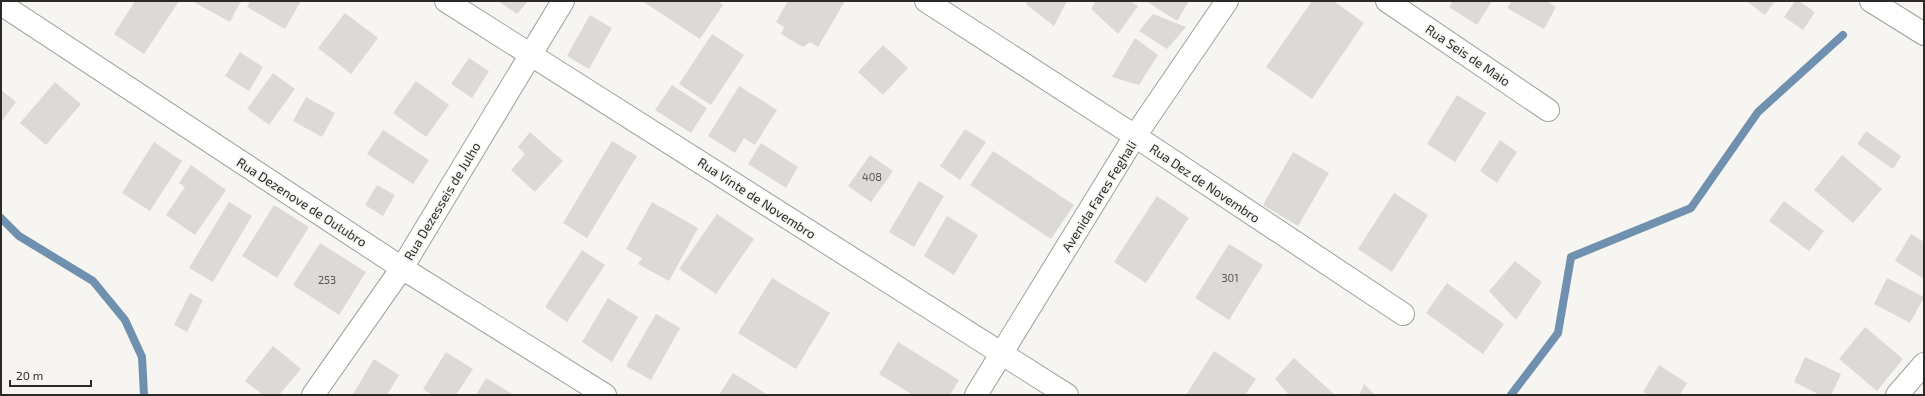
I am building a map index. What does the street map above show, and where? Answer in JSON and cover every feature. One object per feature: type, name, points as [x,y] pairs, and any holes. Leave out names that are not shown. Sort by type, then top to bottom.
[{"type":"street","name":"Rua Vinte de Novembro","points":[[446,1],[531,53],[1001,355],[1067,395]]},
{"type":"street","name":"Rua Dezesseis de Julho","points":[[313,395],[402,268],[563,1]]},
{"type":"street","name":"Rua Dez de Novembro","points":[[926,1],[1135,136],[1403,314]]},
{"type":"street","name":"Avenida Fares Feghali","points":[[976,395],[1135,136],[1227,1]]},
{"type":"street","name":"Rua Seis de Maio","points":[[1387,1],[1548,110]]},
{"type":"street","points":[[1871,1],[1924,34]]},
{"type":"street","name":"Rua Dezenove de Outubro","points":[[1,4],[402,268],[605,395]]},
{"type":"street","points":[[1897,395],[1924,364]]},
{"type":"building","points":[[135,1],[179,1],[144,54],[114,34]]},
{"type":"building","points":[[192,1],[241,1],[230,22]]},
{"type":"building","points":[[250,1],[301,1],[285,29],[247,7]]},
{"type":"building","points":[[498,1],[528,1],[517,14]]},
{"type":"building","points":[[642,1],[717,1],[723,5],[700,39]]},
{"type":"building","points":[[788,1],[845,1],[818,47],[810,42],[803,47],[781,34],[784,27],[776,22]]},
{"type":"building","points":[[1028,1],[1067,1],[1054,26],[1026,4]]},
{"type":"building","points":[[1096,1],[1130,1],[1138,6],[1118,34],[1091,9]]},
{"type":"building","points":[[1146,1],[1189,1],[1177,21]]},
{"type":"building","points":[[1312,1],[1334,1],[1364,23],[1312,99],[1266,67]]},
{"type":"building","points":[[1453,1],[1492,1],[1477,25],[1449,7]]},
{"type":"building","points":[[1512,1],[1547,1],[1556,7],[1544,29],[1507,8]]},
{"type":"building","points":[[1746,1],[1775,1],[1765,15]]},
{"type":"building","points":[[1795,1],[1799,1],[1815,12],[1803,30],[1784,17]]},
{"type":"building","points":[[345,13],[378,38],[351,74],[318,48]]},
{"type":"building","points":[[1153,14],[1186,27],[1167,49],[1139,31]]},
{"type":"building","points":[[590,15],[612,28],[589,69],[567,56]]},
{"type":"building","points":[[712,34],[744,55],[711,105],[679,84]]},
{"type":"building","points":[[1135,38],[1158,55],[1139,85],[1112,77]]},
{"type":"building","points":[[883,45],[908,68],[883,95],[858,72]]},
{"type":"building","points":[[240,52],[263,67],[249,91],[225,76]]},
{"type":"building","points":[[469,58],[489,71],[472,98],[451,84]]},
{"type":"building","points":[[273,73],[295,89],[269,125],[247,109]]},
{"type":"building","points":[[416,81],[449,105],[426,137],[393,113]]},
{"type":"building","points":[[55,82],[81,104],[46,145],[20,123]]},
{"type":"building","points":[[672,85],[707,108],[691,133],[655,110]]},
{"type":"building","points":[[739,86],[777,110],[755,145],[744,138],[735,153],[708,136]]},
{"type":"building","points":[[1,90],[16,102],[1,122]]},
{"type":"building","points":[[1457,95],[1486,113],[1455,162],[1427,144]]},
{"type":"building","points":[[306,97],[335,113],[322,137],[293,121]]},
{"type":"building","points":[[965,129],[986,142],[960,180],[940,166]]},
{"type":"building","points":[[383,130],[429,160],[413,184],[367,154]]},
{"type":"building","points":[[1866,131],[1901,156],[1893,169],[1857,144]]},
{"type":"building","points":[[530,132],[563,161],[535,192],[511,170],[525,154],[518,147]]},
{"type":"building","points":[[1500,140],[1517,152],[1497,183],[1480,171]]},
{"type":"building","points":[[612,141],[637,156],[587,238],[563,223]]},
{"type":"building","points":[[154,142],[182,161],[150,211],[122,193]]},
{"type":"building","points":[[761,143],[798,167],[786,188],[748,164]]},
{"type":"building","points":[[993,151],[1074,205],[1051,239],[970,185]]},
{"type":"building","points":[[1293,152],[1329,173],[1298,226],[1263,205]]},
{"type":"building","points":[[870,155],[893,171],[871,202],[848,186]]},
{"type":"building","points":[[1842,155],[1882,189],[1853,223],[1814,190]]},
{"type":"building","points":[[191,165],[226,190],[195,235],[166,215],[185,187],[179,183]]},
{"type":"building","points":[[919,181],[944,196],[914,247],[889,232]]},
{"type":"building","points":[[377,185],[395,195],[383,216],[365,205]]},
{"type":"building","points":[[1394,193],[1428,215],[1392,272],[1358,249]]},
{"type":"building","points":[[1157,196],[1189,218],[1146,283],[1114,262]]},
{"type":"building","points":[[1784,201],[1824,231],[1809,251],[1769,221]]},
{"type":"building","points":[[229,202],[252,216],[213,282],[189,268]]},
{"type":"building","points":[[652,202],[698,228],[669,281],[638,264],[642,258],[626,249]]},
{"type":"building","points":[[274,205],[309,227],[277,278],[242,256]]},
{"type":"building","points":[[717,214],[754,239],[716,294],[679,269]]},
{"type":"building","points":[[947,216],[978,235],[954,275],[924,256]]},
{"type":"building","points":[[1911,234],[1924,242],[1924,279],[1895,261]]},
{"type":"building","points":[[320,243],[366,272],[339,315],[293,285]]},
{"type":"building","points":[[1229,244],[1263,265],[1229,320],[1195,298]]},
{"type":"building","points":[[582,250],[605,265],[567,322],[545,307]]},
{"type":"building","points":[[1515,261],[1542,282],[1516,320],[1489,291]]},
{"type":"building","points":[[772,278],[830,313],[796,369],[738,333]]},
{"type":"building","points":[[1887,278],[1924,297],[1910,323],[1874,304]]},
{"type":"building","points":[[1447,283],[1504,324],[1483,354],[1426,313]]},
{"type":"building","points":[[190,293],[203,300],[187,332],[174,325]]},
{"type":"building","points":[[608,298],[638,317],[612,362],[582,342]]},
{"type":"building","points":[[656,314],[680,328],[651,380],[626,366]]},
{"type":"building","points":[[1865,327],[1903,359],[1877,391],[1839,359]]},
{"type":"building","points":[[898,342],[959,380],[950,395],[913,395],[879,374]]},
{"type":"building","points":[[273,346],[301,369],[279,395],[263,395],[245,381]]},
{"type":"building","points":[[1214,351],[1256,379],[1245,395],[1186,395]]},
{"type":"building","points":[[446,352],[473,369],[456,395],[432,395],[423,389]]},
{"type":"building","points":[[1805,357],[1841,374],[1831,395],[1820,395],[1794,382]]},
{"type":"building","points":[[1294,358],[1335,395],[1289,395],[1275,379]]},
{"type":"building","points":[[374,359],[399,375],[387,395],[354,395],[353,394]]},
{"type":"building","points":[[1659,365],[1687,383],[1680,395],[1649,395],[1643,392]]},
{"type":"building","points":[[733,373],[768,395],[719,395]]},
{"type":"building","points":[[486,378],[514,395],[476,395]]},
{"type":"building","points":[[1364,384],[1375,395],[1359,395]]},
{"type":"waterway","points":[[1511,395],[1558,333],[1571,257],[1691,208],[1758,112],[1843,35]]},
{"type":"waterway","points":[[1,218],[19,236],[93,281],[125,320],[142,357],[144,395]]}]
